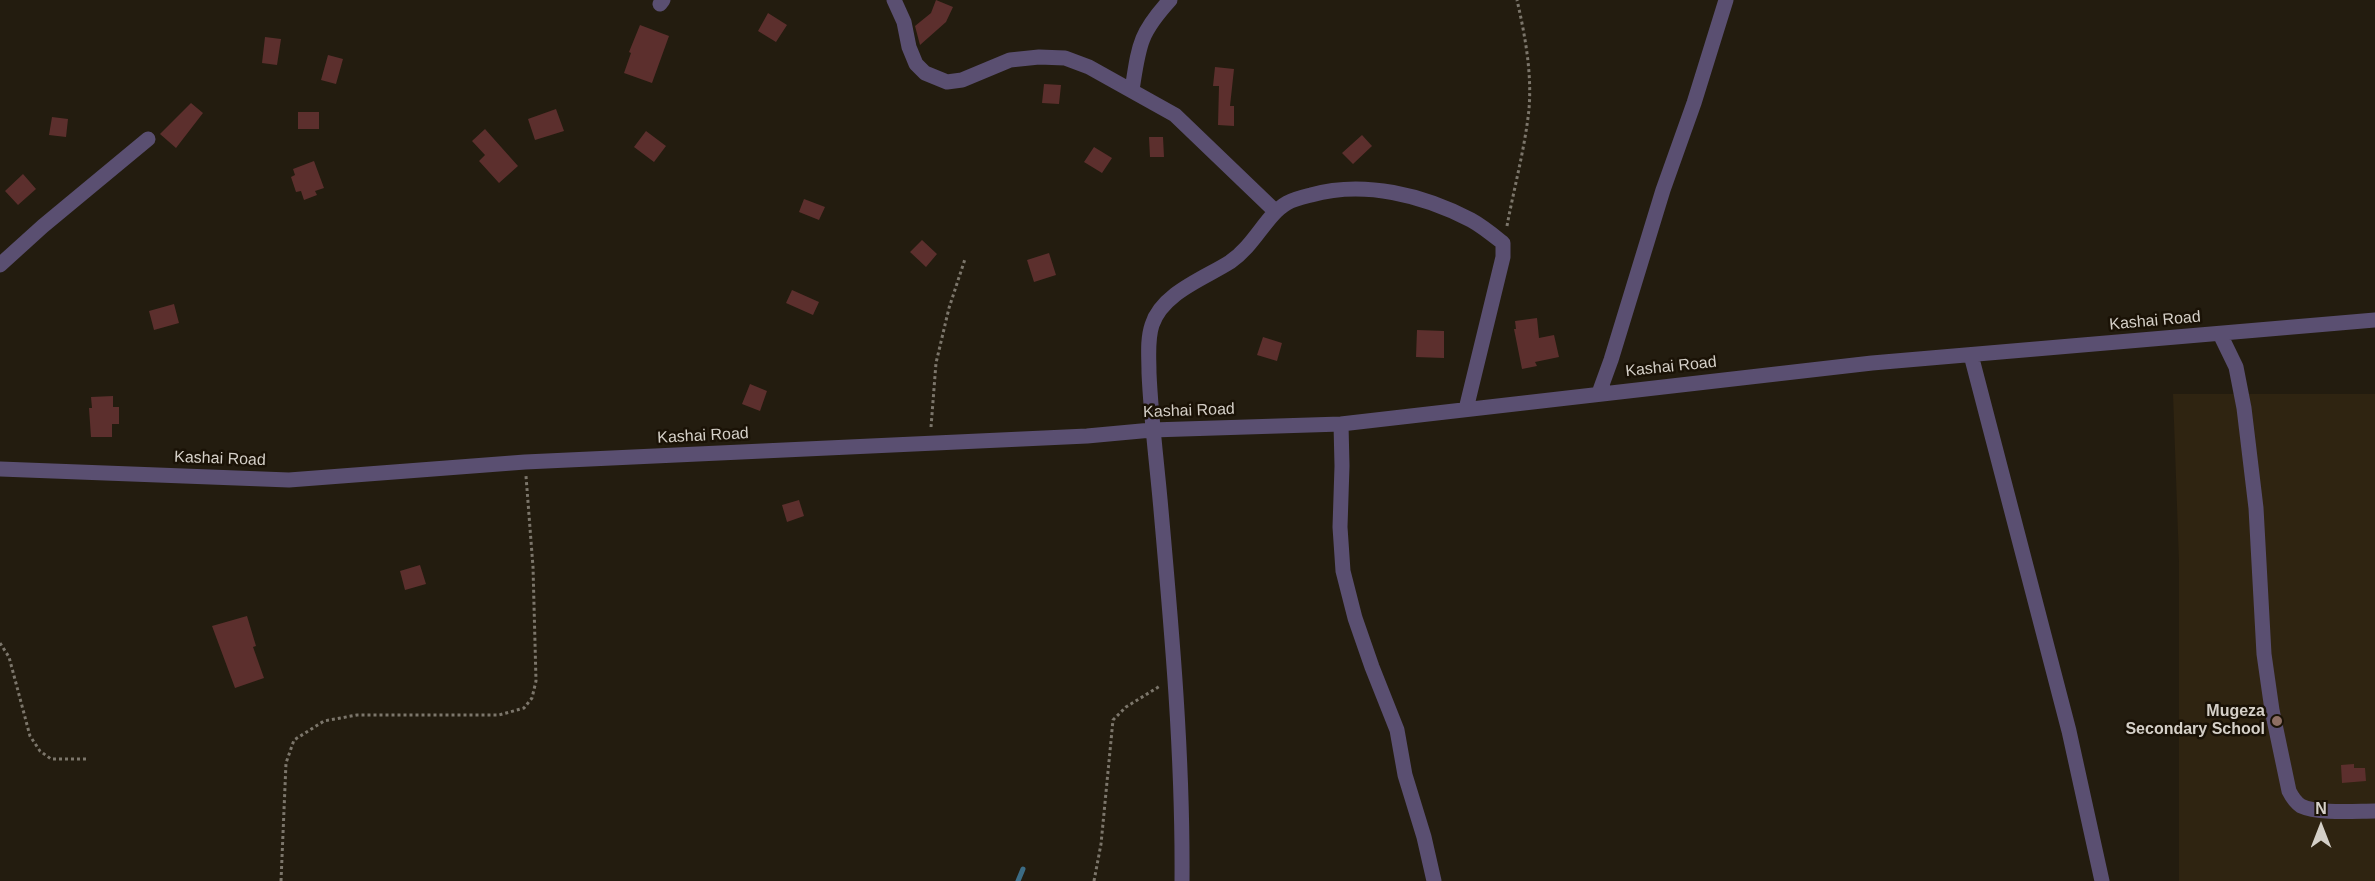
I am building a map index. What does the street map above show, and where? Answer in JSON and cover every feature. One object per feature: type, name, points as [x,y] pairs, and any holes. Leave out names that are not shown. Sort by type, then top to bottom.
[{"type":"street","points":[[894,0],[904,22],[909,47],[916,64],[925,73],[947,82],[962,80],[1010,60],[1040,57],[1065,58],[1089,67],[1175,115],[1275,212]]},
{"type":"street","points":[[1132,90],[1142,39],[1150,23],[1170,0]]},
{"type":"street","points":[[1599,393],[1726,0]]},
{"type":"street","points":[[0,265],[43,226],[148,139]]},
{"type":"street","points":[[1182,881],[1174,668],[1152,429],[1148,344],[1152,324],[1160,310],[1175,296],[1240,255],[1264,229],[1275,212],[1289,201],[1320,193],[1358,188],[1382,190],[1430,203],[1472,221],[1503,243],[1503,257],[1466,409]]},
{"type":"street","name":"Kashai Road","points":[[0,469],[289,480],[525,462],[1088,436],[1152,429],[1341,424],[1872,363],[2375,320]]},
{"type":"street","points":[[2220,334],[2236,368],[2244,408],[2256,508],[2264,654],[2272,710],[2289,790],[2293,799],[2300,805],[2312,809],[2375,811]]},
{"type":"street","points":[[1971,355],[2069,731],[2102,881]]},
{"type":"street","points":[[1341,424],[1340,527],[1343,571],[1355,618],[1397,730],[1405,775],[1424,837],[1434,881]]},
{"type":"path","points":[[1503,243],[1529,109],[1529,79],[1517,0]]},
{"type":"path","points":[[930,444],[936,363],[949,308],[965,259]]},
{"type":"path","points":[[281,881],[286,763],[294,740],[324,721],[357,715],[499,715],[524,708],[532,698],[536,681],[533,567],[525,462]]},
{"type":"path","points":[[0,643],[9,657],[30,736],[40,751],[51,759],[89,759]]},
{"type":"path","points":[[1094,881],[1101,844],[1113,720],[1126,707],[1163,684],[1174,668]]},
{"type":"shaded area","name":"Mugeza Secondary School","points":[[2173,394],[2375,394],[2375,881],[2179,881],[2179,562]]},
{"type":"building","points":[[936,0],[953,7],[946,22],[920,45],[915,26],[931,13]]},
{"type":"building","points":[[768,13],[787,25],[776,42],[758,31]]},
{"type":"building","points":[[640,25],[669,36],[652,83],[624,73],[631,53],[629,52]]},
{"type":"building","points":[[265,37],[281,39],[277,65],[262,63]]},
{"type":"building","points":[[328,55],[343,59],[336,84],[321,80]]},
{"type":"building","points":[[1215,67],[1234,69],[1230,106],[1234,106],[1234,126],[1218,125],[1219,86],[1213,86]]},
{"type":"building","points":[[1044,84],[1061,85],[1059,104],[1042,103]]},
{"type":"building","points":[[191,103],[203,113],[176,148],[160,134]]},
{"type":"building","points":[[556,109],[564,131],[535,140],[528,119]]},
{"type":"building","points":[[298,112],[319,112],[319,129],[298,129]]},
{"type":"building","points":[[52,117],[68,119],[66,137],[49,135]]},
{"type":"building","points":[[485,129],[518,166],[499,183],[479,161],[485,155],[472,141]]},
{"type":"building","points":[[646,131],[666,146],[654,162],[634,147]]},
{"type":"building","points":[[1362,135],[1372,146],[1353,164],[1342,153]]},
{"type":"building","points":[[1149,137],[1163,137],[1164,157],[1150,157]]},
{"type":"building","points":[[1094,147],[1112,158],[1102,173],[1084,162]]},
{"type":"building","points":[[314,161],[324,188],[315,191],[317,195],[304,200],[301,191],[296,192],[291,177],[295,175],[293,169]]},
{"type":"building","points":[[23,174],[36,189],[18,205],[5,191]]},
{"type":"building","points":[[804,199],[825,207],[819,220],[799,212]]},
{"type":"building","points":[[922,240],[937,254],[926,267],[910,252]]},
{"type":"building","points":[[1049,253],[1056,275],[1034,282],[1027,260]]},
{"type":"building","points":[[792,290],[819,302],[813,315],[786,303]]},
{"type":"building","points":[[174,304],[179,323],[154,330],[149,311]]},
{"type":"building","points":[[1537,318],[1539,338],[1554,335],[1559,357],[1535,362],[1537,366],[1522,369],[1514,329],[1516,329],[1515,321]]},
{"type":"building","points":[[1417,330],[1444,331],[1444,358],[1416,357]]},
{"type":"building","points":[[1263,337],[1282,343],[1277,361],[1257,355]]},
{"type":"building","points":[[750,384],[767,391],[760,411],[742,404]]},
{"type":"building","points":[[113,396],[113,407],[119,407],[119,424],[112,424],[112,437],[91,437],[89,408],[92,408],[91,397]]},
{"type":"building","points":[[799,500],[804,516],[787,522],[782,505]]},
{"type":"building","points":[[420,565],[426,584],[405,590],[400,571]]},
{"type":"building","points":[[247,616],[256,646],[253,647],[264,678],[235,688],[212,626]]},
{"type":"building","points":[[2354,764],[2354,768],[2365,768],[2366,781],[2342,783],[2341,765]]},
{"type":"waterway","points":[[1018,881],[1023,869]]},
{"type":"place","name":"Mugeza Secondary School","points":[[2277,721]]}]
